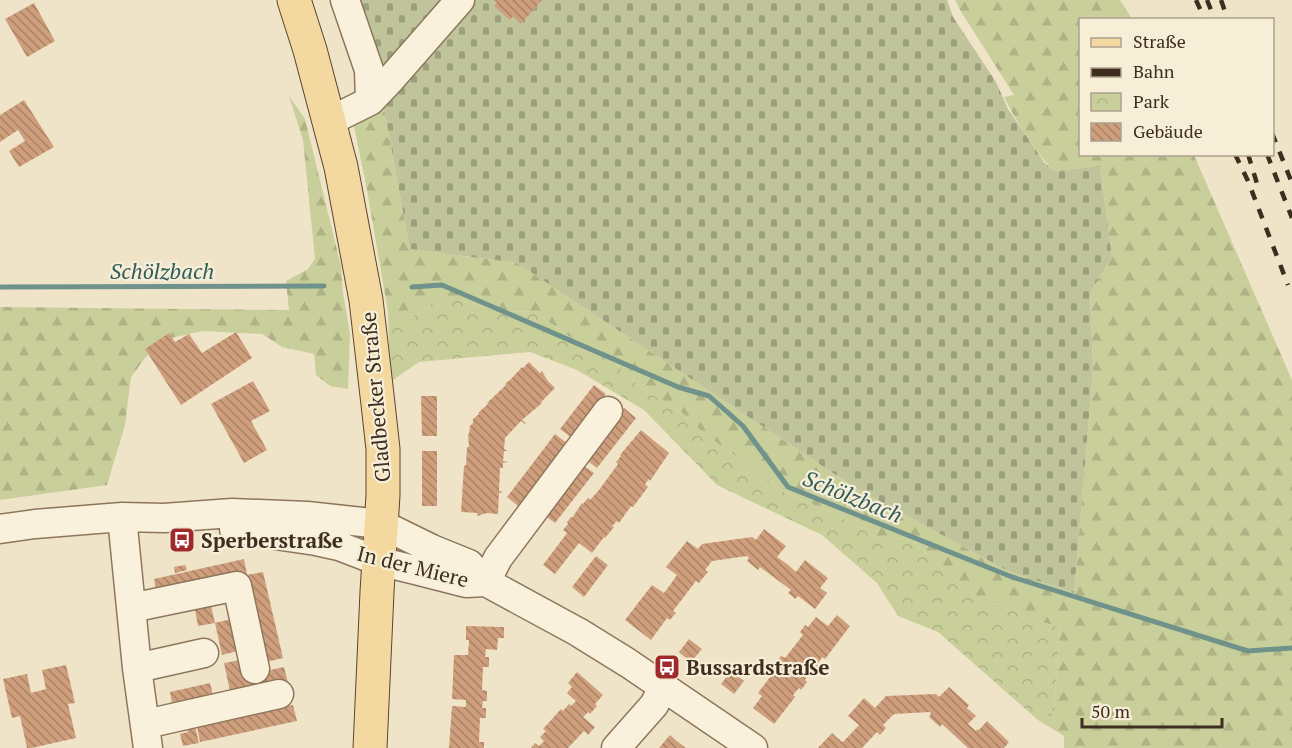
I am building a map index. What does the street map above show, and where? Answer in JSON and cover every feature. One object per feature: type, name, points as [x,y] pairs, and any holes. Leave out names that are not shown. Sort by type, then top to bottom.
[{"type":"main road","name":"Gladbecker Straße","points":[[294,0],[330,121],[348,199],[366,300],[382,449],[383,495],[370,748]]},
{"type":"street","points":[[345,0],[369,70],[370,101]]},
{"type":"street","points":[[330,121],[370,101],[460,0]]},
{"type":"street","points":[[486,582],[498,558],[608,411]]},
{"type":"street","name":"In der Miere","points":[[0,529],[122,517],[164,518],[232,513],[307,516],[381,524],[468,564],[486,582],[578,632],[628,663],[753,748]]},
{"type":"street","points":[[122,517],[137,668],[147,736],[279,694]]},
{"type":"street","name":"In der Miere","points":[[164,518],[316,541],[339,546],[378,561],[466,582],[486,582]]},
{"type":"street","points":[[131,608],[237,586],[255,669]]},
{"type":"street","points":[[137,668],[204,652]]},
{"type":"street","points":[[616,748],[654,705],[663,686]]},
{"type":"green space","points":[[353,0],[447,0],[383,75]]},
{"type":"green space","points":[[468,0],[947,0],[953,17],[996,82],[1008,109],[1044,162],[1054,171],[1100,166],[1112,257],[1090,293],[1093,369],[1074,593],[1008,571],[854,487],[517,263],[410,249],[383,103]]},
{"type":"green space","points":[[955,0],[1120,0],[1131,18],[1079,18],[1079,156],[1194,156],[1292,380],[1292,748],[1064,748],[1064,736],[1038,720],[1054,711],[1060,627],[1023,617],[1008,603],[986,604],[939,566],[910,537],[886,542],[833,513],[784,492],[704,434],[681,412],[640,387],[599,349],[575,341],[535,312],[498,311],[439,294],[429,307],[408,319],[388,312],[354,126],[383,103],[410,249],[517,263],[854,487],[1008,571],[1074,593],[1093,369],[1090,293],[1112,257],[1100,166],[1054,171],[1033,146],[1014,116],[1004,97],[1014,95]]},
{"type":"green space","points":[[289,96],[305,119],[341,266],[350,334],[348,389],[330,386],[316,375],[314,354],[282,347],[262,334],[203,331],[162,340],[131,377],[125,425],[107,485],[0,500],[0,307],[289,310],[286,281],[308,269],[315,259],[303,140]]},
{"type":"green space","points":[[439,294],[498,311],[535,312],[575,341],[599,349],[640,387],[681,412],[704,434],[784,492],[833,513],[886,542],[910,537],[939,566],[986,604],[1008,603],[1023,617],[1060,627],[1054,711],[1038,720],[938,632],[898,616],[877,583],[822,535],[717,485],[644,410],[577,370],[530,352],[419,362],[390,382],[388,312],[408,319],[429,307]]},
{"type":"building","points":[[494,0],[542,0],[521,24],[513,16],[510,20],[494,6],[497,2]]},
{"type":"building","points":[[34,3],[55,41],[27,57],[5,19]]},
{"type":"building","points":[[24,100],[54,147],[19,167],[9,151],[25,141],[18,130],[0,142],[0,115]]},
{"type":"building","points":[[236,332],[252,358],[181,405],[145,349],[169,333],[175,342],[189,334],[202,353]]},
{"type":"building","points":[[529,362],[540,373],[542,371],[555,388],[522,420],[525,424],[521,421],[505,438],[504,449],[508,451],[504,451],[503,461],[508,462],[503,463],[503,468],[500,468],[499,491],[503,492],[499,493],[498,514],[487,513],[477,516],[478,513],[461,512],[464,466],[466,465],[467,447],[469,447],[468,434],[473,419]]},
{"type":"building","points":[[253,381],[270,411],[251,421],[267,450],[244,463],[211,404]]},
{"type":"building","points":[[594,385],[606,394],[572,438],[560,429]]},
{"type":"building","points":[[421,396],[437,396],[437,436],[422,436]]},
{"type":"building","points":[[624,408],[636,418],[597,468],[585,459]]},
{"type":"building","points":[[641,430],[669,453],[650,481],[649,479],[645,484],[648,487],[633,507],[631,506],[619,523],[617,521],[612,526],[614,527],[592,553],[579,543],[555,574],[543,565],[567,533],[563,530],[567,522],[582,503],[588,498],[590,500],[599,490],[618,464],[616,462],[620,455]]},
{"type":"building","points":[[555,434],[567,443],[518,506],[507,497]]},
{"type":"building","points":[[422,451],[437,451],[437,506],[422,506]]},
{"type":"building","points":[[581,464],[594,473],[555,523],[543,514]]},
{"type":"building","points":[[764,529],[786,546],[777,557],[796,572],[805,560],[828,578],[820,588],[827,593],[815,609],[798,596],[795,599],[788,593],[791,590],[760,567],[758,570],[747,561],[749,558],[747,556],[712,561],[705,570],[708,572],[699,583],[696,581],[673,611],[676,613],[670,620],[667,618],[651,640],[625,620],[652,585],[664,593],[677,575],[666,567],[687,541],[698,549],[702,544],[752,537],[756,540]]},
{"type":"building","points":[[596,556],[608,565],[584,597],[572,587]]},
{"type":"building","points":[[244,559],[247,575],[157,596],[154,579]]},
{"type":"building","points":[[185,565],[187,570],[175,573],[174,567]]},
{"type":"building","points":[[263,572],[283,658],[266,662],[247,575]]},
{"type":"building","points":[[211,606],[215,623],[198,626],[195,610]]},
{"type":"building","points":[[837,615],[850,626],[825,659],[822,657],[813,674],[810,672],[805,680],[807,682],[793,695],[795,697],[774,724],[753,708],[762,696],[758,693],[779,665],[776,663],[781,656],[785,658],[803,635],[800,632],[805,625],[808,627],[816,617],[828,626]]},
{"type":"building","points":[[231,619],[238,651],[222,655],[215,623]]},
{"type":"building","points":[[466,626],[504,627],[504,638],[498,638],[497,650],[486,649],[485,657],[489,657],[489,667],[483,667],[482,690],[487,691],[487,701],[483,701],[482,708],[486,708],[486,718],[480,718],[479,742],[484,742],[484,748],[449,748],[452,706],[466,707],[466,700],[452,699],[454,655],[468,655],[469,640],[466,640]]},
{"type":"building","points":[[689,639],[702,649],[691,662],[679,652]]},
{"type":"building","points":[[240,660],[244,676],[284,667],[288,683],[231,696],[224,663]]},
{"type":"building","points":[[66,665],[75,703],[68,704],[76,738],[27,748],[20,716],[12,718],[3,679],[27,674],[31,693],[46,689],[42,670]]},
{"type":"building","points":[[731,671],[744,681],[734,694],[721,684]]},
{"type":"building","points":[[577,672],[603,695],[590,714],[588,712],[583,717],[595,727],[588,735],[584,731],[568,748],[531,748],[535,743],[539,746],[544,741],[540,737],[546,731],[543,729],[561,709],[563,711],[569,704],[571,706],[576,701],[567,693],[572,687],[568,683]]},
{"type":"building","points":[[210,683],[214,699],[173,709],[170,692]]},
{"type":"building","points":[[949,687],[969,705],[967,708],[976,716],[968,724],[976,731],[987,721],[1009,742],[1004,748],[968,748],[942,724],[940,727],[929,717],[930,712],[894,714],[883,725],[886,728],[880,735],[877,732],[862,748],[818,748],[832,733],[842,742],[844,741],[859,725],[848,716],[864,698],[875,708],[886,696],[936,694],[939,697]]},
{"type":"building","points":[[293,705],[297,721],[200,742],[197,726]]},
{"type":"building","points":[[195,726],[199,743],[183,746],[180,734],[188,732],[187,728]]},
{"type":"building","points":[[670,735],[679,743],[686,748],[659,748]]},
{"type":"waterway","name":"Schölzbach","points":[[412,287],[442,285],[678,387],[709,396],[743,426],[788,487],[1012,577],[1248,651],[1292,648]]},
{"type":"waterway","name":"Schölzbach","points":[[0,287],[324,286]]},
{"type":"railway","points":[[1196,0],[1204,18]]},
{"type":"railway","points":[[1207,0],[1214,18]]},
{"type":"railway","points":[[1221,0],[1227,18]]},
{"type":"railway","points":[[1274,138],[1292,183]]},
{"type":"railway","points":[[1236,156],[1248,181],[1288,285]]},
{"type":"railway","points":[[1249,156],[1258,187]]},
{"type":"railway","points":[[1268,156],[1292,218]]},
{"type":"place","name":"Sperberstraße","points":[[182,540]]},
{"type":"place","name":"Bussardstraße","points":[[667,667]]}]
